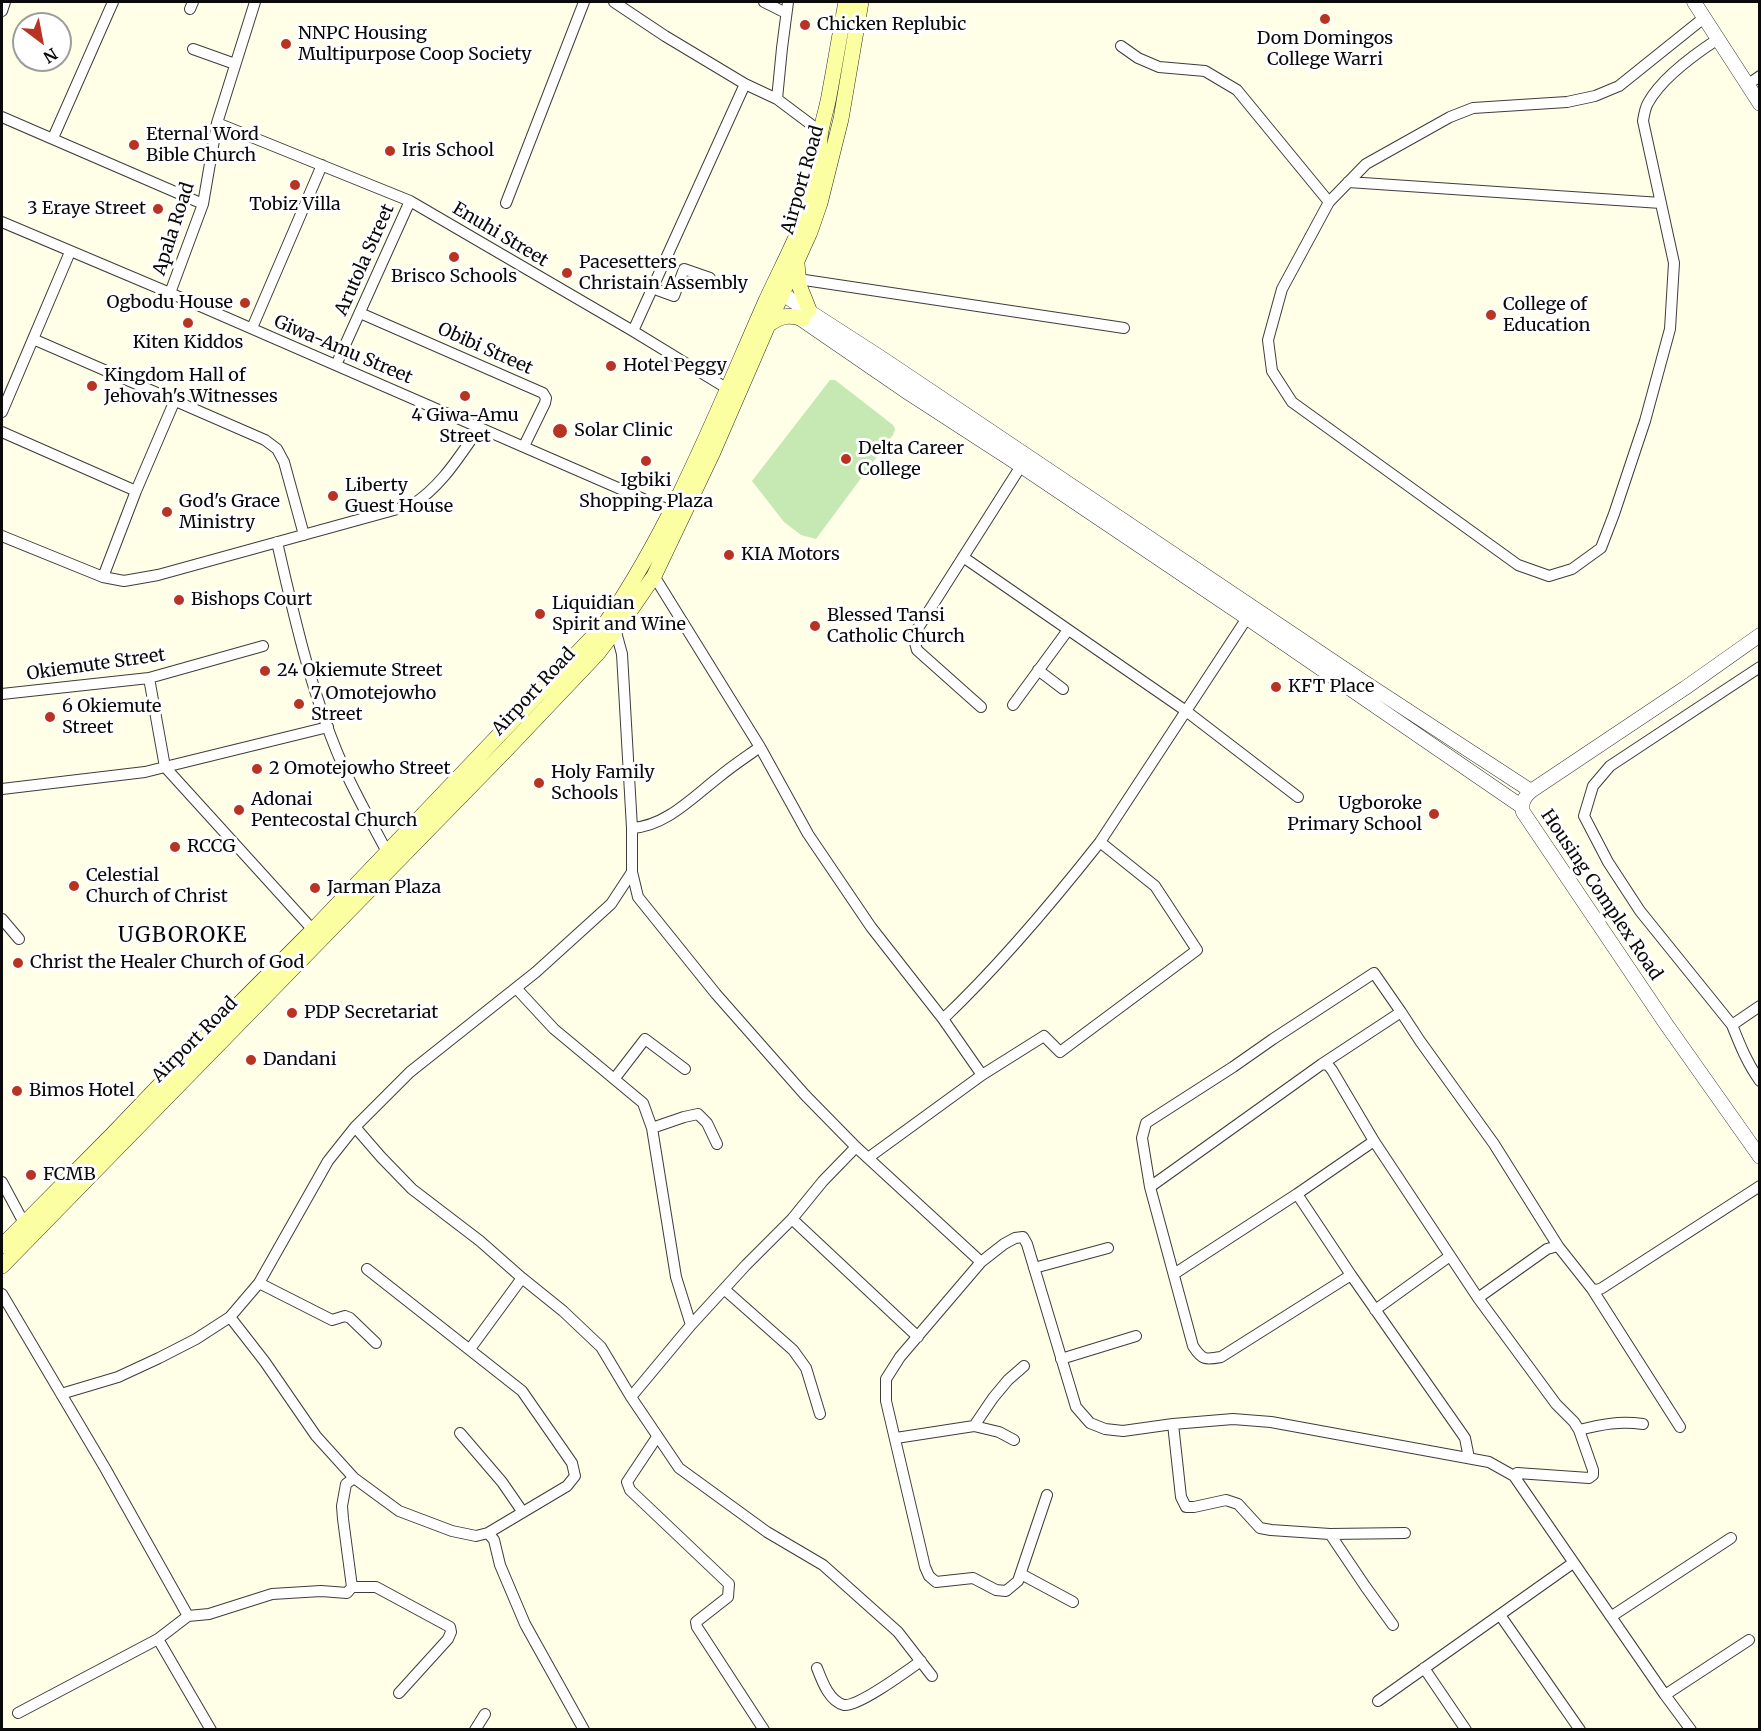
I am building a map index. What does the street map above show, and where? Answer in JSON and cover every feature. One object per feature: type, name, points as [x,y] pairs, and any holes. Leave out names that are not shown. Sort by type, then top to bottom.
[{"type":"main road","name":"Airport Road","points":[[2,1266],[522,733],[616,632],[654,576],[714,452],[768,325],[775,296],[810,200],[846,2]]},
{"type":"main road","name":"Airport Road","points":[[2,1246],[312,930],[605,624],[644,564],[775,296],[797,263],[820,203],[830,166],[852,62],[861,2]]},
{"type":"main road","points":[[768,325],[779,317],[806,314],[797,263]]},
{"type":"main road","points":[[510,722],[522,733]]},
{"type":"street","points":[[2,11],[5,2]]},
{"type":"street","points":[[53,138],[113,2]]},
{"type":"street","name":"Apala Road","points":[[170,293],[203,204],[217,123],[255,2]]},
{"type":"street","points":[[506,202],[584,2]]},
{"type":"street","points":[[614,2],[745,84],[777,99],[821,132]]},
{"type":"street","points":[[764,2],[787,7],[777,99]]},
{"type":"street","points":[[1694,2],[1760,104]]},
{"type":"street","points":[[1705,17],[1620,86],[1596,96],[1567,102],[1473,108],[1450,117],[1366,164],[1329,202],[1282,289],[1268,340],[1272,371],[1292,402],[1518,565],[1549,576],[1572,569],[1601,548],[1645,421],[1670,329],[1674,263],[1642,121],[1647,104],[1660,86],[1697,53],[1718,39]]},
{"type":"street","points":[[1121,46],[1137,58],[1159,67],[1205,71],[1237,90],[1329,202]]},
{"type":"street","points":[[193,49],[235,64]]},
{"type":"street","points":[[1747,85],[1760,76]]},
{"type":"street","points":[[633,331],[745,84]]},
{"type":"street","points":[[2,117],[203,204]]},
{"type":"street","name":"Enuhi Street","points":[[217,123],[410,201],[728,389]]},
{"type":"street","points":[[252,328],[322,165]]},
{"type":"street","points":[[1348,182],[1661,203]]},
{"type":"street","name":"Arutola Street","points":[[336,365],[410,201]]},
{"type":"street","name":"Giwa-Amu Street","points":[[2,222],[252,328],[671,511]]},
{"type":"street","points":[[2,412],[70,252]]},
{"type":"street","points":[[652,288],[674,296],[684,269],[710,278]]},
{"type":"street","points":[[798,279],[1124,328]]},
{"type":"street","points":[[775,296],[806,314],[1531,791]]},
{"type":"street","name":"Obibi Street","points":[[360,313],[543,393],[546,398],[545,403],[524,446]]},
{"type":"street","points":[[806,314],[910,394],[1247,618],[1521,806]]},
{"type":"street","points":[[33,339],[265,440],[277,449],[284,462],[304,535]]},
{"type":"street","points":[[103,577],[136,491],[175,400]]},
{"type":"street","points":[[2,536],[103,577],[124,581],[158,575],[412,505],[426,496],[440,482],[480,427]]},
{"type":"street","points":[[2,432],[136,491]]},
{"type":"street","points":[[981,707],[917,650],[913,636],[1021,466]]},
{"type":"street","points":[[277,542],[298,633],[328,727],[347,774],[387,852]]},
{"type":"street","points":[[963,557],[1186,711],[1298,797]]},
{"type":"street","points":[[654,576],[760,747],[808,834],[872,927],[943,1019],[982,1076]]},
{"type":"street","points":[[943,1019],[978,986],[1100,842],[1247,618]]},
{"type":"street","points":[[1013,705],[1068,630]]},
{"type":"street","points":[[616,632],[622,654],[633,828],[632,872],[638,897],[716,994],[805,1095],[856,1147],[981,1262]]},
{"type":"street","name":"Housing Complex Road","points":[[1760,635],[1531,791],[1521,806],[1666,1024],[1760,1157]]},
{"type":"street","name":"Okiemute Street","points":[[2,694],[149,678],[263,646]]},
{"type":"street","points":[[1760,668],[1610,766],[1593,786],[1584,816],[1608,862],[1640,911],[1732,1025],[1741,1048],[1760,1081]]},
{"type":"street","points":[[1038,670],[1064,689]]},
{"type":"street","points":[[149,678],[165,767],[312,930]]},
{"type":"street","points":[[2,789],[145,772],[328,727]]},
{"type":"street","points":[[633,828],[644,827],[666,818],[760,747]]},
{"type":"street","points":[[868,1158],[982,1076],[1044,1036],[1060,1052],[1197,950],[1155,886],[1100,842]]},
{"type":"street","points":[[61,1394],[118,1377],[196,1339],[230,1317],[259,1282],[328,1161],[355,1127],[410,1072],[536,972],[611,904],[632,872]]},
{"type":"street","points":[[2,919],[19,939]]},
{"type":"street","points":[[1351,1275],[1221,1357],[1208,1359],[1200,1356],[1194,1346],[1173,1274],[1150,1187],[1142,1138],[1146,1123],[1374,973],[1494,1144],[1558,1246],[1592,1289],[1680,1427]]},
{"type":"street","points":[[516,988],[554,1029],[643,1103],[652,1128],[676,1277],[691,1325]]},
{"type":"street","points":[[1732,1025],[1760,1006]]},
{"type":"street","points":[[1150,1187],[1322,1064],[1401,1012]]},
{"type":"street","points":[[615,1078],[645,1039],[685,1069]]},
{"type":"street","points":[[1322,1064],[1328,1065],[1332,1070],[1374,1142],[1478,1298],[1556,1404],[1574,1422],[1593,1470],[1593,1476],[1588,1478],[1517,1473],[1514,1476]]},
{"type":"street","points":[[652,1128],[698,1114],[707,1123],[717,1144]]},
{"type":"street","points":[[355,1127],[412,1189],[480,1241],[563,1311],[601,1347],[631,1397],[679,1468],[767,1532],[823,1565],[898,1632],[932,1676]]},
{"type":"street","points":[[1173,1274],[1374,1142]]},
{"type":"street","points":[[631,1397],[691,1325],[792,1219],[856,1147]]},
{"type":"street","points":[[2,1182],[24,1223]]},
{"type":"street","points":[[1592,1289],[1602,1288],[1760,1186]]},
{"type":"street","points":[[1297,1194],[1465,1438],[1469,1458]]},
{"type":"street","points":[[792,1219],[918,1336]]},
{"type":"street","points":[[1047,1495],[1021,1574],[1018,1581],[1006,1591],[996,1590],[973,1578],[936,1582],[929,1576],[925,1567],[886,1401],[885,1379],[900,1357],[981,1262],[1004,1244],[1015,1238],[1023,1237],[1076,1407],[1089,1424],[1123,1431],[1233,1419],[1271,1422],[1489,1462],[1514,1476],[1691,1730]]},
{"type":"street","points":[[1478,1298],[1547,1250],[1558,1246]]},
{"type":"street","points":[[1034,1268],[1108,1248]]},
{"type":"street","points":[[1375,1310],[1450,1256]]},
{"type":"street","points":[[230,1317],[265,1362],[316,1436],[354,1478],[399,1511],[452,1531],[476,1536],[488,1533],[567,1486],[575,1476],[572,1463],[522,1391],[366,1269]]},
{"type":"street","points":[[470,1349],[522,1278]]},
{"type":"street","points":[[259,1282],[332,1320],[345,1316],[350,1318],[376,1343]]},
{"type":"street","points":[[724,1289],[793,1350],[806,1368],[820,1414]]},
{"type":"street","points":[[2,1294],[105,1468],[188,1616]]},
{"type":"street","points":[[1061,1359],[1136,1336]]},
{"type":"street","points":[[974,1426],[993,1398],[1024,1366]]},
{"type":"street","points":[[1579,1430],[1623,1422],[1643,1424]]},
{"type":"street","points":[[1173,1424],[1181,1497],[1186,1507],[1226,1500],[1238,1504],[1260,1527],[1270,1530],[1330,1534],[1405,1533]]},
{"type":"street","points":[[896,1438],[974,1426],[999,1432],[1014,1440]]},
{"type":"street","points":[[459,1433],[502,1482],[522,1511]]},
{"type":"street","points":[[657,1437],[627,1482],[630,1490],[729,1584],[729,1597],[696,1622],[697,1627],[764,1730]]},
{"type":"street","points":[[352,1587],[342,1506],[346,1484],[354,1478]]},
{"type":"street","points":[[488,1533],[494,1540],[501,1565],[525,1624],[584,1730]]},
{"type":"street","points":[[1330,1534],[1393,1624]]},
{"type":"street","points":[[1612,1616],[1731,1539]]},
{"type":"street","points":[[1378,1701],[1573,1563]]},
{"type":"street","points":[[1021,1574],[1072,1602]]},
{"type":"street","points":[[18,1713],[158,1639],[188,1616],[209,1614],[272,1594],[321,1591],[347,1593],[352,1587],[366,1586],[376,1587],[450,1627],[452,1632],[399,1693]]},
{"type":"street","points":[[1500,1615],[1580,1730]]},
{"type":"street","points":[[158,1639],[207,1728]]},
{"type":"street","points":[[1665,1695],[1749,1640]]},
{"type":"street","points":[[817,1668],[833,1699],[842,1704],[851,1705],[876,1692],[921,1661]]},
{"type":"street","points":[[1424,1668],[1466,1730]]},
{"type":"street","points":[[475,1730],[485,1714]]},
{"type":"green space","points":[[830,380],[835,380],[893,425],[895,429],[893,435],[816,539],[801,535],[784,522],[752,481]]},
{"type":"place","name":"Dom Domingos College Warri","points":[[1325,19]]},
{"type":"place","name":"Chicken Replubic","points":[[805,25]]},
{"type":"place","name":"NNPC Housing Multipurpose Coop Society","points":[[286,44]]},
{"type":"place","name":"Eternal Word Bible Church","points":[[134,145]]},
{"type":"place","name":"Iris School","points":[[390,151]]},
{"type":"place","name":"Tobiz Villa","points":[[295,185]]},
{"type":"place","name":"3 Eraye Street","points":[[158,209]]},
{"type":"place","name":"Brisco Schools","points":[[454,257]]},
{"type":"place","name":"Pacesetters Christain Assembly","points":[[567,273]]},
{"type":"place","name":"Ogbodu House","points":[[245,303]]},
{"type":"place","name":"College of Education","points":[[1491,315]]},
{"type":"place","name":"Kiten Kiddos","points":[[188,323]]},
{"type":"place","name":"Hotel Peggy","points":[[611,366]]},
{"type":"place","name":"Kingdom Hall of Jehovah's Witnesses","points":[[92,386]]},
{"type":"place","name":"4 Giwa-Amu Street","points":[[465,396]]},
{"type":"place","name":"Solar Clinic","points":[[560,431]]},
{"type":"place","name":"Delta Career College","points":[[846,459]]},
{"type":"place","name":"Igbiki Shopping Plaza","points":[[646,461]]},
{"type":"place","name":"Liberty Guest House","points":[[333,496]]},
{"type":"place","name":"God's Grace Ministry","points":[[167,512]]},
{"type":"place","name":"KIA Motors","points":[[729,555]]},
{"type":"place","name":"Bishops Court","points":[[179,600]]},
{"type":"place","name":"Liquidian Spirit and Wine","points":[[540,614]]},
{"type":"place","name":"Blessed Tansi Catholic Church","points":[[815,626]]},
{"type":"place","name":"24 Okiemute Street","points":[[265,671]]},
{"type":"place","name":"KFT Place","points":[[1276,687]]},
{"type":"place","name":"7 Omotejowho Street","points":[[299,704]]},
{"type":"place","name":"6 Okiemute Street","points":[[50,717]]},
{"type":"place","name":"2 Omotejowho Street","points":[[257,769]]},
{"type":"place","name":"Holy Family Schools","points":[[539,783]]},
{"type":"place","name":"Adonai Pentecostal Church","points":[[239,810]]},
{"type":"place","name":"Ugboroke Primary School","points":[[1434,814]]},
{"type":"place","name":"RCCG","points":[[175,847]]},
{"type":"place","name":"Celestial Church of Christ","points":[[74,886]]},
{"type":"place","name":"Jarman Plaza","points":[[315,888]]},
{"type":"place","name":"Christ the Healer Church of God","points":[[18,963]]},
{"type":"place","name":"PDP Secretariat","points":[[292,1013]]},
{"type":"place","name":"Dandani","points":[[251,1060]]},
{"type":"place","name":"Bimos Hotel","points":[[17,1091]]},
{"type":"place","name":"FCMB","points":[[31,1175]]},
{"type":"district","name":"UGBOROKE","points":[[183,936]]}]
